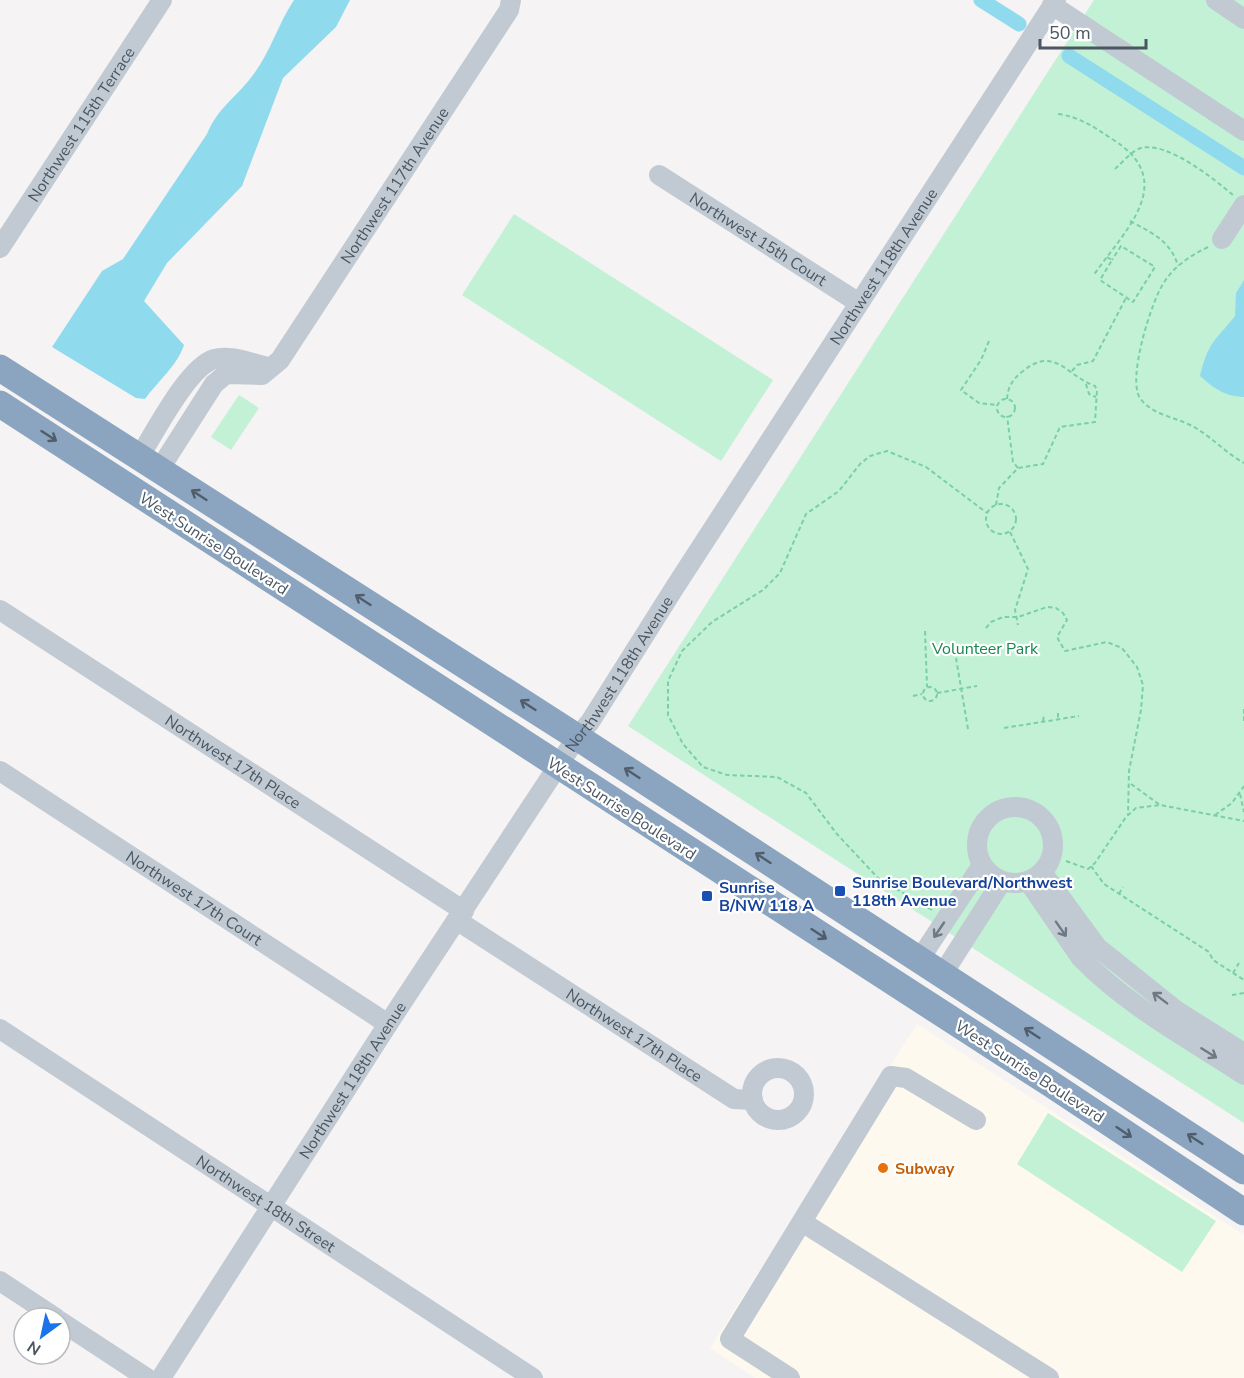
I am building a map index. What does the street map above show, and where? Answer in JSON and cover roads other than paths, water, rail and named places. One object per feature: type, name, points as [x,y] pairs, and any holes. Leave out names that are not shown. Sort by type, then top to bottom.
[{"type":"highway","name":"West Sunrise Boulevard","points":[[0,368],[577,737],[1244,1171]]},
{"type":"highway","name":"West Sunrise Boulevard","points":[[0,404],[1242,1207]]},
{"type":"street","name":"Northwest 115th Terrace","points":[[0,248],[162,0]]},
{"type":"street","name":"Northwest 117th Avenue","points":[[271,368],[280,360],[509,10],[511,0]]},
{"type":"street","points":[[1216,0],[1244,19]]},
{"type":"street","points":[[1054,3],[1244,131]]},
{"type":"street","name":"Northwest 118th Avenue","points":[[161,1378],[388,1024],[577,737],[590,722],[1054,3]]},
{"type":"street","name":"Northwest 15th Court","points":[[659,175],[859,303]]},
{"type":"street","points":[[1222,238],[1240,202]]},
{"type":"street","points":[[149,463],[178,397],[195,372],[214,359],[231,358],[271,368]]},
{"type":"street","points":[[149,463],[197,410],[214,384],[226,374],[262,375],[271,368]]},
{"type":"street","points":[[178,397],[197,410]]},
{"type":"street","name":"Northwest 17th Place","points":[[0,610],[734,1099],[753,1100]]},
{"type":"street","name":"Northwest 17th Court","points":[[0,771],[388,1024]]},
{"type":"street","points":[[919,960],[972,852],[979,831],[993,814],[1014,807],[1026,809],[1045,823],[1051,833],[1052,855],[1035,876],[1015,883],[1002,881],[990,875],[972,852]]},
{"type":"street","points":[[1035,876],[1097,947],[1177,1011],[1244,1053]]},
{"type":"street","points":[[1035,876],[1081,958],[1092,969],[1151,1017],[1244,1075]]},
{"type":"street","points":[[942,975],[1002,881]]},
{"type":"street","name":"Northwest 18th Street","points":[[0,1029],[533,1378]]},
{"type":"street","points":[[790,1378],[730,1339],[891,1076],[906,1078],[976,1120]]},
{"type":"street","points":[[802,1222],[1048,1378]]},
{"type":"street","points":[[0,1281],[38,1306]]},
{"type":"street","points":[[72,1329],[147,1378]]},
{"type":"water","points":[[294,0],[350,0],[336,27],[283,78],[242,186],[167,263],[144,301],[184,345],[172,367],[145,399],[136,398],[52,347],[102,271],[123,259],[217,116],[253,75],[265,57]]},
{"type":"water","points":[[1244,280],[1244,397],[1220,391],[1200,376],[1209,349],[1235,316],[1236,293]]},
{"type":"waterway","points":[[981,0],[1019,24]]},
{"type":"waterway","points":[[1069,56],[1244,168]]},
{"type":"place","name":"Sunrise Boulevard/Northwest 118th Avenue","points":[[840,891]]},
{"type":"place","name":"Sunrise B/NW 118 A","points":[[707,896]]},
{"type":"place","name":"Subway","points":[[883,1168]]},
{"type":"park label","name":"Volunteer Park","points":[[985,648]]}]
